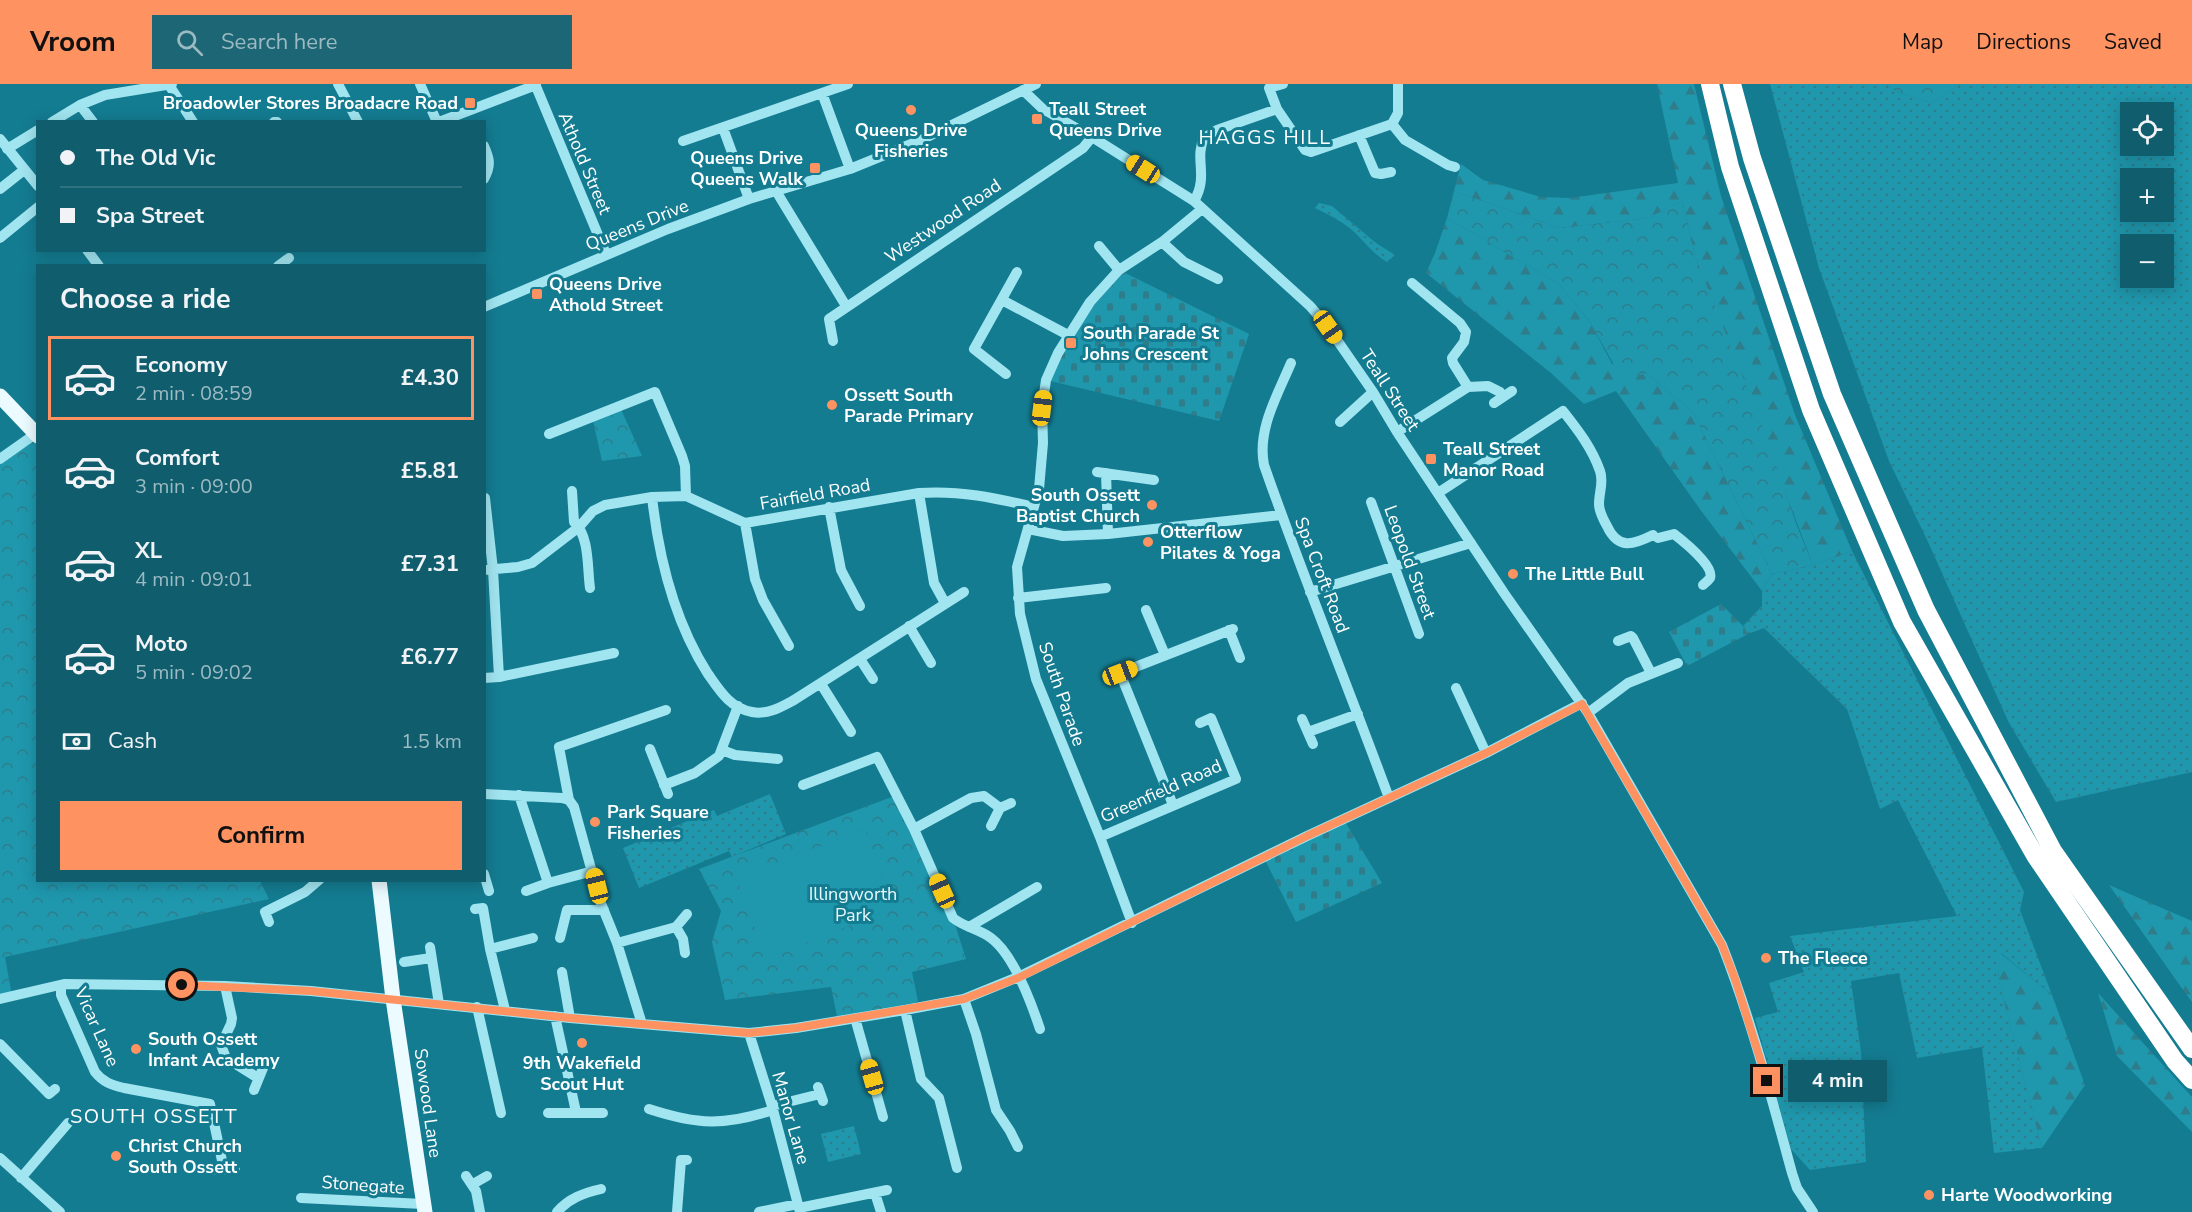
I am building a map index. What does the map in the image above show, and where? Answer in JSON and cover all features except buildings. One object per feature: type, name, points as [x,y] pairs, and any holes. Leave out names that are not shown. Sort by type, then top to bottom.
[{"type":"highway","points":[[1710,84],[1730,167],[1811,410],[1902,622],[2036,857],[2175,1061],[2192,1080]]},
{"type":"highway","points":[[1732,84],[1752,158],[1832,394],[1926,610],[2053,851],[2192,1048]]},
{"type":"main road","points":[[0,396],[36,433]]},
{"type":"main road","name":"Sowood Lane","points":[[379,882],[393,999],[424,1208]]},
{"type":"street","points":[[55,120],[80,105],[105,95],[133,87],[170,84],[192,120]]},
{"type":"street","points":[[338,84],[357,120]]},
{"type":"street","points":[[420,84],[437,120]]},
{"type":"street","points":[[443,120],[535,84]]},
{"type":"street","name":"Athold Street","points":[[535,84],[606,254]]},
{"type":"street","points":[[683,141],[848,84]]},
{"type":"street","name":"Queens Drive","points":[[486,306],[606,254],[749,199],[850,169],[921,140],[1036,84]]},
{"type":"street","points":[[1283,84],[1269,88],[1277,109],[1305,150],[1311,152],[1392,124],[1398,113],[1398,84]]},
{"type":"street","name":"Teall Street","points":[[1023,90],[1043,109],[1194,201],[1310,306],[1328,327],[1471,543],[1585,708],[1722,945],[1761,1062],[1797,1188],[1813,1212]]},
{"type":"street","points":[[822,93],[850,169]]},
{"type":"street","points":[[80,105],[91,120]]},
{"type":"street","points":[[1194,201],[1201,189],[1201,153],[1204,138],[1217,130],[1277,109]]},
{"type":"street","points":[[469,110],[473,120]]},
{"type":"street","points":[[1392,124],[1405,140],[1455,167]]},
{"type":"street","points":[[723,128],[749,199]]},
{"type":"street","points":[[7,149],[36,131]]},
{"type":"street","points":[[1359,135],[1375,173],[1391,171]]},
{"type":"street","name":"Westwood Road","points":[[833,341],[829,319],[1083,148],[1092,137]]},
{"type":"street","points":[[0,139],[36,184]]},
{"type":"street","points":[[486,150],[490,168],[486,175]]},
{"type":"street","points":[[0,189],[24,170]]},
{"type":"street","points":[[776,190],[846,306]]},
{"type":"street","points":[[0,238],[36,209]]},
{"type":"street","name":"South Parade","points":[[1132,923],[1036,679],[1020,614],[1017,567],[1039,489],[1043,443],[1042,408],[1046,380],[1068,335],[1090,302],[1119,270],[1162,242],[1202,209]]},
{"type":"street","points":[[1162,242],[1184,262],[1218,279]]},
{"type":"street","points":[[1099,246],[1119,270]]},
{"type":"street","points":[[1108,257],[1118,248]]},
{"type":"street","points":[[281,264],[289,258]]},
{"type":"street","points":[[1006,374],[974,349],[1017,272]]},
{"type":"street","points":[[1429,282],[1416,287],[1460,323],[1466,332],[1464,342],[1452,358],[1467,387]]},
{"type":"street","points":[[1002,300],[1068,335]]},
{"type":"street","name":"Spa Croft Road","points":[[1291,363],[1263,433],[1260,449],[1281,515],[1389,798]]},
{"type":"street","points":[[1397,432],[1467,387],[1488,386],[1500,392],[1503,397]]},
{"type":"street","points":[[549,434],[655,392],[685,466],[686,496]]},
{"type":"street","points":[[1342,416],[1373,392]]},
{"type":"street","points":[[1438,494],[1521,443],[1563,411],[1590,448],[1601,473],[1599,507],[1615,539],[1626,544],[1640,542],[1655,535],[1674,534],[1703,560],[1710,571],[1710,578],[1703,585]]},
{"type":"street","points":[[0,459],[36,435]]},
{"type":"street","points":[[1108,534],[1102,472],[1154,480]]},
{"type":"street","points":[[572,491],[574,522],[584,537],[590,588]]},
{"type":"street","name":"Fairfield Road","points":[[489,570],[532,563],[579,527],[593,511],[605,505],[652,497],[686,496],[745,523],[919,493],[960,492],[1034,507]]},
{"type":"street","points":[[919,493],[934,583],[945,603]]},
{"type":"street","points":[[652,497],[666,577],[694,652],[721,694],[729,702],[750,712],[763,713],[774,710],[821,684],[964,592]]},
{"type":"street","name":"Leopold Street","points":[[1371,502],[1419,634]]},
{"type":"street","points":[[829,507],[841,570],[860,606]]},
{"type":"street","points":[[1028,529],[1063,536],[1108,534],[1281,515]]},
{"type":"street","points":[[486,516],[499,678]]},
{"type":"street","points":[[745,523],[755,579],[763,600],[789,646]]},
{"type":"street","points":[[1310,592],[1471,543]]},
{"type":"street","points":[[1018,598],[1106,588]]},
{"type":"street","points":[[1146,610],[1165,655]]},
{"type":"street","points":[[909,626],[931,663]]},
{"type":"street","points":[[1173,805],[1120,673],[1231,630],[1240,658]]},
{"type":"street","points":[[1618,641],[1632,631],[1651,672]]},
{"type":"street","points":[[486,678],[499,678],[573,656],[614,653]]},
{"type":"street","points":[[860,659],[873,679]]},
{"type":"street","points":[[0,999],[61,985],[225,986],[311,991],[570,1018],[749,1033],[796,1028],[964,999],[1018,978],[1389,798],[1585,708],[1651,672],[1655,673],[1678,663]]},
{"type":"street","points":[[821,684],[851,732]]},
{"type":"street","points":[[1456,688],[1486,753]]},
{"type":"street","points":[[650,749],[666,790],[712,761],[722,750],[738,706]]},
{"type":"street","points":[[642,1024],[604,910],[574,807],[569,800],[559,747],[666,710]]},
{"type":"street","points":[[1308,732],[1358,714]]},
{"type":"street","name":"Greenfield Road","points":[[1100,837],[1236,779],[1211,718],[1200,723]]},
{"type":"street","points":[[1302,719],[1313,744]]},
{"type":"street","points":[[722,750],[735,755],[778,759]]},
{"type":"street","points":[[803,785],[877,757],[914,829],[954,918],[992,938],[1001,947],[1018,978],[1040,1029]]},
{"type":"street","points":[[486,794],[569,800]]},
{"type":"street","points":[[519,795],[548,883]]},
{"type":"street","points":[[914,829],[970,798],[984,796],[1000,808]]},
{"type":"street","points":[[992,826],[1000,808],[1011,802]]},
{"type":"street","points":[[526,891],[593,871]]},
{"type":"street","points":[[486,881],[489,891]]},
{"type":"street","points":[[269,922],[265,912],[304,892],[317,882]]},
{"type":"street","points":[[969,927],[1037,885]]},
{"type":"street","points":[[475,909],[483,908],[489,949],[505,1010]]},
{"type":"street","points":[[560,938],[567,910],[604,910]]},
{"type":"street","points":[[616,943],[676,927],[687,914]]},
{"type":"street","points":[[676,927],[683,939],[686,953]]},
{"type":"street","points":[[489,949],[533,938]]},
{"type":"street","points":[[404,962],[431,953],[439,1004]]},
{"type":"street","points":[[562,972],[570,1018]]},
{"type":"street","name":"Vicar Lane","points":[[61,985],[61,995],[95,1072],[102,1080],[124,1088],[210,1104],[225,1170]]},
{"type":"street","points":[[225,986],[232,1018],[221,1046],[226,1058],[258,1078]]},
{"type":"street","points":[[964,999],[996,1110],[1018,1147]]},
{"type":"street","points":[[477,1008],[501,1113]]},
{"type":"street","points":[[905,1010],[921,1079],[939,1098],[957,1168]]},
{"type":"street","points":[[555,1016],[576,1112]]},
{"type":"street","points":[[855,1018],[882,1117]]},
{"type":"street","name":"Manor Lane","points":[[749,1033],[799,1208]]},
{"type":"street","points":[[0,1044],[49,1094],[55,1089]]},
{"type":"street","points":[[254,1090],[263,1068]]},
{"type":"street","points":[[649,1108],[681,1119],[720,1123],[736,1121],[820,1094]]},
{"type":"street","points":[[548,1113],[603,1113]]},
{"type":"street","points":[[21,1178],[68,1123]]},
{"type":"street","points":[[0,1158],[60,1212]]},
{"type":"street","points":[[677,1212],[681,1160],[687,1160]]},
{"type":"street","points":[[480,1212],[470,1180],[488,1176]]},
{"type":"street","points":[[557,1212],[568,1200],[601,1189]]},
{"type":"street","points":[[563,1190],[568,1200]]},
{"type":"street","points":[[759,1212],[799,1208],[887,1190]]},
{"type":"street","points":[[875,1193],[881,1212]]},
{"type":"street","name":"Stonegate","points":[[301,1197],[424,1208]]},
{"type":"green space","points":[[1657,84],[1694,84],[1721,196],[1795,415],[1852,551],[1813,565],[1695,256],[1682,201],[1649,218],[1559,228],[1454,191],[1461,164],[1483,180],[1541,197],[1570,198],[1678,183]]},
{"type":"green space","points":[[1770,84],[1886,84],[1897,92],[1932,103],[1960,84],[2192,84],[2192,772],[2056,802],[2008,721],[1929,544],[1889,461],[1819,268]]},
{"type":"green space","points":[[1886,84],[1960,84],[1932,103],[1897,92]]},
{"type":"green space","points":[[1454,191],[1559,228],[1648,218],[1682,201],[1695,256],[1767,438],[1813,565],[1772,574],[1693,412],[1646,373],[1623,381],[1590,322],[1559,284],[1447,218]]},
{"type":"green space","points":[[1319,203],[1332,206],[1376,243],[1395,255],[1387,262],[1372,251],[1348,227],[1315,208]]},
{"type":"green space","points":[[1447,218],[1559,284],[1590,322],[1612,364],[1646,373],[1693,412],[1772,574],[1762,591],[1702,512],[1616,391],[1584,404],[1551,373],[1426,273]]},
{"type":"green space","points":[[1119,270],[1249,334],[1219,421],[1046,380],[1058,353]]},
{"type":"green space","points":[[619,405],[642,456],[602,461],[592,416]]},
{"type":"green space","points":[[36,437],[36,882],[260,882],[269,899],[5,957],[12,996],[0,998],[0,459]]},
{"type":"green space","points":[[1852,551],[2024,892],[2020,910],[2052,995],[2001,953],[1998,977],[2042,1148],[1994,1153],[1982,1047],[1917,1058],[1899,973],[1851,981],[1861,1052],[1866,1162],[1810,1170],[1791,1149],[1755,1018],[1778,1012],[1769,983],[1804,972],[1790,936],[1957,916],[1898,800],[1880,809],[1847,709],[1764,628],[1748,634],[1743,626],[1762,606],[1762,591],[1772,574],[1813,565]]},
{"type":"green space","points":[[1721,604],[1748,634],[1687,666],[1669,632]]},
{"type":"green space","points":[[770,794],[786,834],[732,857],[729,851],[639,888],[623,848],[714,810],[717,816]]},
{"type":"green space","name":"Illingworth Park","points":[[897,795],[953,918],[966,959],[912,972],[918,1001],[905,1010],[838,1021],[831,987],[725,1000],[712,942],[721,911],[699,869]]},
{"type":"green space","points":[[1344,820],[1382,883],[1296,922],[1264,858]]},
{"type":"green space","points":[[865,829],[895,908],[766,958],[736,878]]},
{"type":"green space","points":[[2109,885],[2192,921],[2192,1002],[2181,987]]},
{"type":"green space","points":[[2000,953],[2052,995],[2085,1085],[2042,1148],[1998,978]]},
{"type":"green space","points":[[2098,993],[2192,1097],[2192,1132],[2117,1056]]},
{"type":"green space","points":[[854,1126],[861,1154],[828,1162],[821,1134]]},
{"type":"place","name":"Broadowler Stores Broadacre Road","points":[[470,103]]},
{"type":"place","name":"Queens Drive Fisheries","points":[[911,110]]},
{"type":"place","name":"Teall Street Queens Drive","points":[[1037,119]]},
{"type":"place","name":"Queens Drive Queens Walk","points":[[815,168]]},
{"type":"place","name":"Queens Drive Athold Street","points":[[537,294]]},
{"type":"place","name":"South Parade St Johns Crescent","points":[[1071,343]]},
{"type":"place","name":"Ossett South Parade Primary","points":[[832,405]]},
{"type":"place","name":"Teall Street Manor Road","points":[[1431,459]]},
{"type":"place","name":"South Ossett Baptist Church","points":[[1152,505]]},
{"type":"place","name":"Otterflow Pilates & Yoga","points":[[1148,542]]},
{"type":"place","name":"The Little Bull","points":[[1513,574]]},
{"type":"place","name":"Park Square Fisheries","points":[[595,822]]},
{"type":"place","name":"The Fleece","points":[[1766,958]]},
{"type":"place","name":"9th Wakefield Scout Hut","points":[[582,1043]]},
{"type":"place","name":"South Ossett Infant Academy","points":[[136,1049]]},
{"type":"place","name":"Christ Church South Ossett","points":[[116,1156]]},
{"type":"place","name":"Harte Woodworking","points":[[1929,1195]]},
{"type":"district","name":"HAGGS HILL","points":[[1265,137]]},
{"type":"district","name":"SOUTH OSSETT","points":[[154,1116]]},
{"type":"route","points":[[182,985],[311,991],[570,1018],[749,1033],[796,1028],[964,999],[1018,978],[1307,836],[1486,753],[1582,704],[1722,945],[1767,1081]]}]
